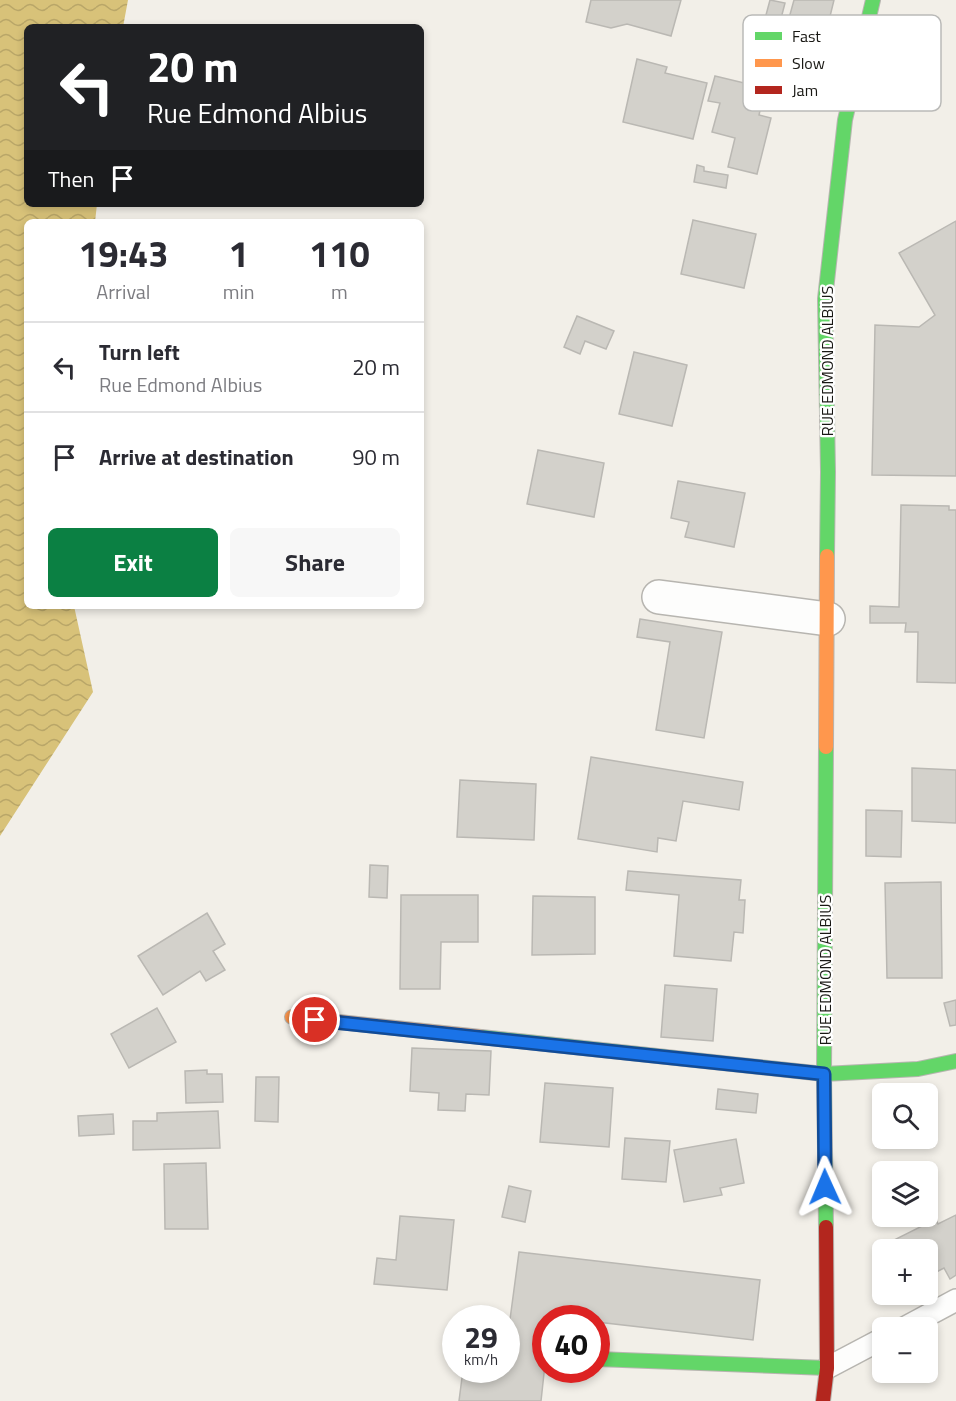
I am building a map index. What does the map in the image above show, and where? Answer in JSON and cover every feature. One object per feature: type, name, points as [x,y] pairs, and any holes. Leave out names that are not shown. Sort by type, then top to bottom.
[{"type":"street","name":"RUE EDMOND ALBIUS","points":[[870,15],[873,0]]},
{"type":"street","name":"RUE EDMOND ALBIUS","points":[[823,1401],[827,1368],[824,1074],[828,472],[825,299],[847,111]]},
{"type":"street","points":[[659,597],[828,619]]},
{"type":"street","points":[[292,1017],[824,1074],[918,1069],[956,1061]]},
{"type":"street","points":[[610,1360],[827,1368]]},
{"type":"lane","points":[[924,1317],[956,1300]]},
{"type":"lane","points":[[827,1368],[872,1344]]},
{"type":"water","points":[[0,0],[128,0],[124,24],[24,24],[24,207],[97,207],[95,219],[24,219],[24,609],[75,609],[93,692],[0,836]]},
{"type":"building","points":[[591,0],[681,0],[671,36],[627,24],[611,28],[586,22]]},
{"type":"building","points":[[770,0],[785,3],[782,15],[766,15]]},
{"type":"building","points":[[794,0],[834,0],[830,15],[790,15]]},
{"type":"building","points":[[637,59],[667,67],[665,73],[707,83],[693,139],[623,122]]},
{"type":"building","points":[[715,76],[743,83],[743,111],[760,111],[759,115],[771,118],[757,174],[728,167],[735,138],[712,132],[720,103],[708,101]]},
{"type":"building","points":[[697,165],[704,167],[704,171],[728,175],[726,188],[694,182]]},
{"type":"building","points":[[693,220],[756,234],[744,288],[681,274]]},
{"type":"building","points":[[956,221],[956,476],[872,475],[875,325],[919,327],[935,315],[899,253]]},
{"type":"building","points":[[577,316],[614,331],[606,349],[585,341],[580,354],[564,347]]},
{"type":"building","points":[[634,352],[687,365],[672,426],[619,414]]},
{"type":"building","points":[[538,450],[604,463],[594,517],[527,504]]},
{"type":"building","points":[[678,481],[745,493],[734,547],[685,537],[689,522],[671,518]]},
{"type":"building","points":[[901,505],[949,506],[949,510],[956,510],[956,683],[917,682],[918,632],[905,632],[906,623],[870,623],[870,606],[899,607]]},
{"type":"building","points":[[640,619],[722,632],[704,738],[656,730],[670,642],[637,637]]},
{"type":"building","points":[[591,757],[743,782],[739,810],[683,801],[676,841],[658,838],[657,852],[578,839]]},
{"type":"building","points":[[912,768],[956,770],[956,823],[912,821]]},
{"type":"building","points":[[460,780],[536,784],[534,840],[457,837]]},
{"type":"building","points":[[866,810],[902,811],[901,857],[866,856]]},
{"type":"building","points":[[370,865],[388,866],[387,898],[369,897]]},
{"type":"building","points":[[628,871],[741,880],[739,900],[745,900],[743,933],[734,932],[731,961],[674,956],[679,895],[626,890]]},
{"type":"building","points":[[941,882],[942,978],[887,978],[885,883]]},
{"type":"building","points":[[401,895],[478,895],[478,942],[441,942],[440,989],[400,989]]},
{"type":"building","points":[[533,896],[595,897],[595,954],[532,955]]},
{"type":"building","points":[[207,913],[225,944],[213,951],[225,970],[206,981],[200,971],[163,995],[138,956]]},
{"type":"building","points":[[665,985],[717,989],[713,1041],[661,1037]]},
{"type":"building","points":[[956,1000],[956,1025],[950,1026],[944,1003]]},
{"type":"building","points":[[157,1008],[176,1042],[129,1068],[111,1034]]},
{"type":"building","points":[[412,1048],[491,1051],[489,1095],[466,1094],[465,1111],[438,1110],[439,1093],[410,1091]]},
{"type":"building","points":[[207,1070],[207,1074],[222,1074],[223,1102],[186,1103],[185,1071]]},
{"type":"building","points":[[256,1077],[279,1077],[278,1122],[255,1121]]},
{"type":"building","points":[[545,1083],[613,1088],[609,1147],[540,1142]]},
{"type":"building","points":[[718,1089],[758,1094],[756,1113],[716,1109]]},
{"type":"building","points":[[218,1111],[220,1148],[133,1150],[133,1121],[157,1121],[157,1113]]},
{"type":"building","points":[[113,1114],[114,1134],[79,1136],[78,1116]]},
{"type":"building","points":[[625,1138],[670,1141],[666,1182],[622,1179]]},
{"type":"building","points":[[736,1139],[744,1183],[720,1188],[722,1195],[684,1202],[674,1150]]},
{"type":"building","points":[[206,1163],[208,1229],[165,1229],[164,1164]]},
{"type":"building","points":[[509,1186],[531,1191],[525,1222],[502,1217]]},
{"type":"building","points":[[956,1215],[956,1275],[950,1279],[944,1268],[938,1271],[938,1239],[896,1239],[920,1227],[938,1227],[938,1224]]},
{"type":"building","points":[[400,1216],[454,1220],[447,1290],[374,1284],[377,1258],[396,1260]]},
{"type":"building","points":[[519,1252],[760,1280],[753,1340],[610,1324],[610,1305],[532,1305],[532,1383],[543,1383],[541,1401],[459,1401],[461,1383],[520,1383],[520,1305],[512,1305]]},
{"type":"traffic: fast","points":[[870,15],[873,0]]},
{"type":"traffic: fast","points":[[827,556],[825,299],[847,111]]},
{"type":"traffic: fast","points":[[481,1037],[824,1074],[826,747]]},
{"type":"traffic: fast","points":[[826,1227],[824,1074],[918,1069],[956,1061]]},
{"type":"traffic: fast","points":[[610,1360],[827,1368]]},
{"type":"traffic: slow","points":[[826,747],[827,556]]},
{"type":"traffic: slow","points":[[292,1017],[481,1037]]},
{"type":"traffic: jam","points":[[823,1401],[827,1368],[826,1227]]},
{"type":"route","points":[[315,1020],[824,1074],[825,1187]]}]
